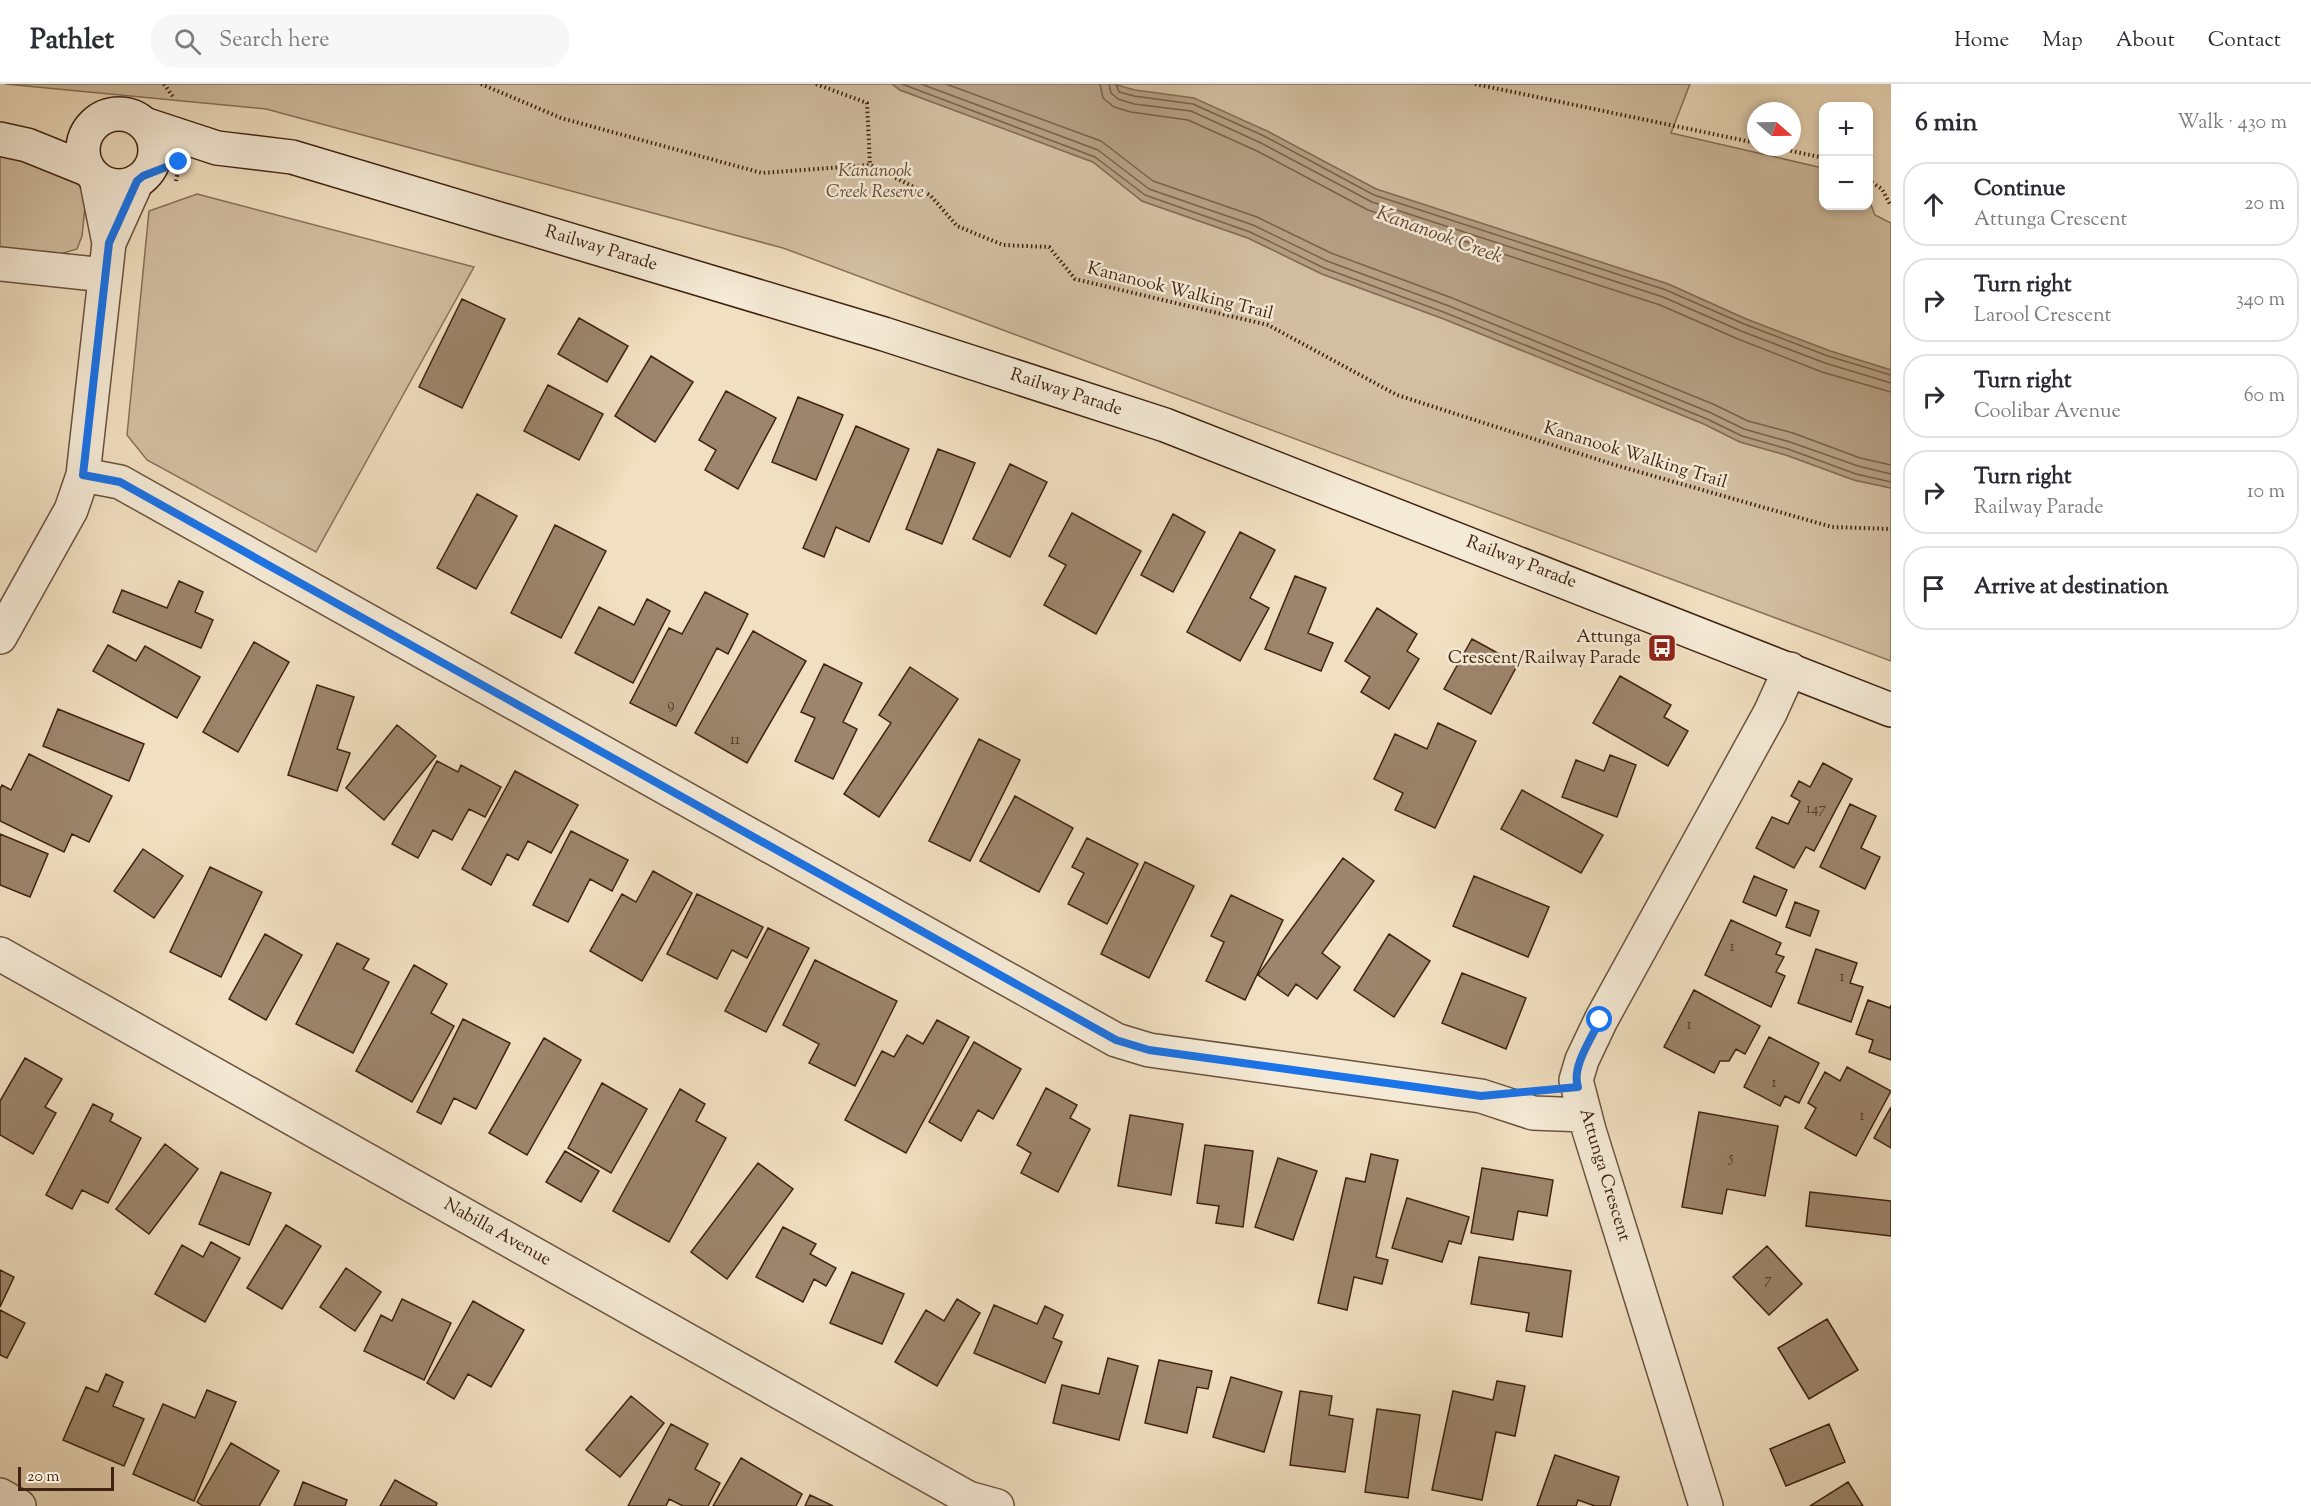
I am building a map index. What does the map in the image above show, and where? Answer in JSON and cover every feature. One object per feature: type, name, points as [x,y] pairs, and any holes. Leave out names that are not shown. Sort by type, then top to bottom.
[{"type":"street","points":[[0,638],[71,510],[83,475],[109,243],[140,178],[150,167],[154,156],[151,134],[144,124],[123,114],[100,119],[86,136],[83,148],[84,160],[92,174],[109,243]]},
{"type":"street","name":"Railway Parade","points":[[144,124],[217,148],[292,157],[884,334],[1153,421],[1891,710]]},
{"type":"street","points":[[14,142],[92,126]]},
{"type":"street","points":[[14,142],[116,186],[140,178]]},
{"type":"street","name":"Railway Parade","points":[[140,178],[217,148]]},
{"type":"street","points":[[0,264],[105,275]]},
{"type":"street","points":[[83,475],[120,482],[1116,1040],[1149,1050],[1481,1096],[1581,1101]]},
{"type":"street","name":"Attunga Crescent","points":[[1706,1506],[1576,1080],[1582,1060],[1600,1020],[1770,713],[1790,669]]},
{"type":"street","name":"Nabilla Avenue","points":[[0,954],[968,1498],[997,1506]]},
{"type":"street","points":[[0,1495],[19,1506]]},
{"type":"path","points":[[481,84],[561,118],[762,173],[870,165],[867,102],[816,84]]},
{"type":"path","points":[[1475,84],[1747,142]]},
{"type":"path","points":[[1801,153],[1819,157]]},
{"type":"path","name":"Kananook Walking Trail","points":[[870,165],[930,195],[957,226],[1003,245],[1048,247],[1075,279],[1268,325],[1397,395],[1615,465],[1832,527],[1891,529]]},
{"type":"path","points":[[1873,183],[1882,189],[1891,206]]},
{"type":"green space","name":"Kananook Creek Reserve","points":[[5,84],[892,84],[900,90],[1093,162],[1142,201],[1248,238],[1322,274],[1444,319],[1704,424],[1740,442],[1786,455],[1854,480],[1891,488],[1891,661],[783,248],[266,109]]},
{"type":"green space","points":[[1113,84],[1690,84],[1671,133],[1747,150],[1747,156],[1771,156],[1819,167],[1819,210],[1873,210],[1875,215],[1891,223],[1891,370],[1830,351],[1746,319],[1668,284],[1376,189],[1267,131]]},
{"type":"green space","points":[[0,152],[76,165],[86,197],[82,236],[77,249],[57,255],[0,250]]},
{"type":"green space","points":[[197,194],[474,267],[316,552],[147,460],[127,435],[149,211]]},
{"type":"water","name":"Kananook Creek","points":[[892,84],[1113,84],[1135,90],[1194,98],[1267,131],[1376,189],[1668,284],[1746,319],[1830,351],[1891,370],[1891,488],[1854,480],[1786,455],[1740,442],[1704,424],[1444,319],[1322,274],[1248,238],[1142,201],[1093,162],[900,90]]},
{"type":"building","points":[[462,299],[505,319],[462,408],[419,387]]},
{"type":"building","points":[[579,318],[628,346],[607,382],[558,354]]},
{"type":"building","points":[[651,356],[693,382],[655,442],[615,416]]},
{"type":"building","points":[[548,385],[603,414],[579,460],[524,431]]},
{"type":"building","points":[[726,391],[776,418],[738,489],[705,470],[716,450],[699,440]]},
{"type":"building","points":[[798,397],[843,415],[816,480],[772,462]]},
{"type":"building","points":[[856,426],[909,449],[869,542],[836,527],[824,557],[803,548]]},
{"type":"building","points":[[938,449],[975,463],[942,544],[906,529]]},
{"type":"building","points":[[1010,464],[1047,482],[1010,557],[973,539]]},
{"type":"building","points":[[477,494],[517,516],[476,589],[437,568]]},
{"type":"building","points":[[1072,513],[1141,551],[1096,634],[1044,605],[1066,565],[1049,556]]},
{"type":"building","points":[[1173,514],[1205,532],[1173,592],[1141,575]]},
{"type":"building","points":[[555,525],[606,551],[561,638],[511,613]]},
{"type":"building","points":[[1240,532],[1275,550],[1250,598],[1269,608],[1240,661],[1187,632]]},
{"type":"building","points":[[1295,576],[1326,588],[1308,633],[1333,643],[1321,671],[1265,649]]},
{"type":"building","points":[[179,581],[203,592],[195,612],[213,620],[201,648],[113,612],[122,590],[167,608]]},
{"type":"building","points":[[705,592],[748,614],[728,654],[717,648],[676,726],[630,703],[669,628],[682,634]]},
{"type":"building","points":[[647,599],[670,611],[633,683],[575,653],[599,607],[634,625]]},
{"type":"building","points":[[1377,608],[1417,634],[1407,651],[1419,659],[1389,709],[1361,692],[1370,677],[1345,661]]},
{"type":"building","points":[[753,631],[806,661],[747,763],[695,733]]},
{"type":"building","points":[[1472,639],[1518,664],[1491,714],[1444,689]]},
{"type":"building","points":[[254,642],[289,662],[238,752],[203,732]]},
{"type":"building","points":[[108,645],[136,661],[145,646],[200,677],[177,718],[93,671]]},
{"type":"building","points":[[824,664],[862,683],[843,722],[857,729],[833,779],[795,761],[815,718],[801,712]]},
{"type":"building","points":[[910,667],[958,699],[879,817],[844,794],[891,723],[879,715]]},
{"type":"building","points":[[1620,676],[1671,705],[1664,717],[1688,731],[1668,766],[1593,723]]},
{"type":"building","points":[[317,685],[354,697],[337,749],[350,753],[337,791],[288,775]]},
{"type":"building","points":[[58,709],[144,744],[129,781],[43,746]]},
{"type":"building","points":[[1438,723],[1476,741],[1435,828],[1395,810],[1403,793],[1374,779],[1395,734],[1427,749]]},
{"type":"building","points":[[397,725],[436,756],[384,820],[346,788]]},
{"type":"building","points":[[979,739],[1020,760],[970,861],[929,841]]},
{"type":"building","points":[[29,754],[112,796],[89,842],[72,834],[64,852],[0,821],[0,789],[2,785],[11,790]]},
{"type":"building","points":[[1610,755],[1636,765],[1617,817],[1562,797],[1576,760],[1604,771]]},
{"type":"building","points":[[437,761],[458,772],[461,765],[501,787],[485,817],[469,809],[452,840],[433,830],[418,858],[392,844]]},
{"type":"building","points":[[1823,763],[1852,779],[1814,851],[1806,847],[1794,868],[1756,848],[1772,817],[1788,824],[1800,801],[1791,796],[1799,781],[1810,787]]},
{"type":"building","points":[[515,771],[578,805],[551,853],[528,841],[518,860],[507,854],[491,885],[462,869]]},
{"type":"building","points":[[1522,790],[1603,835],[1581,873],[1501,829]]},
{"type":"building","points":[[1015,796],[1073,828],[1039,892],[980,861]]},
{"type":"building","points":[[1850,804],[1876,816],[1861,848],[1880,857],[1865,889],[1820,867]]},
{"type":"building","points":[[571,831],[628,860],[612,891],[590,879],[568,922],[533,905]]},
{"type":"building","points":[[0,834],[48,854],[30,897],[0,885]]},
{"type":"building","points":[[1087,838],[1138,864],[1107,924],[1068,904],[1084,873],[1072,867]]},
{"type":"building","points":[[143,849],[183,876],[154,918],[114,891]]},
{"type":"building","points":[[1343,858],[1374,881],[1322,953],[1340,967],[1317,999],[1296,984],[1288,996],[1258,975]]},
{"type":"building","points":[[1145,862],[1194,886],[1149,978],[1101,954]]},
{"type":"building","points":[[210,867],[262,892],[221,977],[170,952]]},
{"type":"building","points":[[653,871],[692,893],[642,981],[590,951],[622,894],[636,902]]},
{"type":"building","points":[[1474,876],[1549,907],[1528,957],[1453,926]]},
{"type":"building","points":[[1754,876],[1787,890],[1776,916],[1743,902]]},
{"type":"building","points":[[697,894],[763,927],[747,958],[732,950],[717,979],[667,954]]},
{"type":"building","points":[[1231,895],[1283,920],[1245,1000],[1206,981],[1224,942],[1211,936]]},
{"type":"building","points":[[1795,902],[1819,911],[1810,936],[1786,927]]},
{"type":"building","points":[[1731,920],[1781,943],[1776,954],[1784,957],[1776,972],[1785,976],[1771,1007],[1705,975]]},
{"type":"building","points":[[768,928],[809,948],[766,1032],[725,1011]]},
{"type":"building","points":[[265,934],[302,955],[266,1020],[229,999]]},
{"type":"building","points":[[1389,934],[1430,961],[1394,1017],[1354,990]]},
{"type":"building","points":[[337,943],[369,959],[363,969],[389,982],[353,1053],[296,1024]]},
{"type":"building","points":[[1816,949],[1857,963],[1850,983],[1863,987],[1851,1022],[1798,1003]]},
{"type":"building","points":[[815,960],[897,1001],[855,1086],[809,1063],[819,1044],[783,1025]]},
{"type":"building","points":[[414,965],[447,984],[431,1013],[454,1026],[412,1102],[356,1071]]},
{"type":"building","points":[[1462,973],[1526,998],[1506,1049],[1442,1023]]},
{"type":"building","points":[[1694,990],[1760,1026],[1745,1054],[1736,1049],[1729,1061],[1720,1061],[1714,1073],[1664,1047]]},
{"type":"building","points":[[1868,1000],[1890,1008],[1891,1005],[1891,1060],[1869,1052],[1873,1040],[1856,1034]]},
{"type":"building","points":[[463,1019],[510,1043],[476,1109],[454,1098],[441,1124],[417,1112]]},
{"type":"building","points":[[937,1020],[969,1037],[906,1153],[845,1120],[882,1051],[894,1057],[907,1035],[923,1044]]},
{"type":"building","points":[[1769,1037],[1819,1063],[1799,1103],[1785,1096],[1780,1106],[1744,1087]]},
{"type":"building","points":[[544,1038],[581,1060],[527,1155],[489,1133]]},
{"type":"building","points":[[974,1042],[1021,1069],[993,1119],[978,1110],[961,1141],[929,1122]]},
{"type":"building","points":[[25,1058],[62,1079],[45,1107],[56,1113],[33,1154],[0,1135],[0,1101]]},
{"type":"building","points":[[1847,1067],[1891,1091],[1856,1156],[1805,1128],[1816,1108],[1808,1103],[1825,1072],[1840,1081]]},
{"type":"building","points":[[602,1083],[647,1109],[611,1173],[568,1148]]},
{"type":"building","points":[[1046,1088],[1077,1105],[1070,1118],[1090,1129],[1058,1192],[1021,1173],[1031,1153],[1017,1145]]},
{"type":"building","points":[[680,1089],[705,1104],[696,1121],[726,1138],[669,1242],[613,1211]]},
{"type":"building","points":[[93,1104],[113,1114],[110,1121],[141,1138],[108,1203],[82,1190],[72,1209],[46,1195]]},
{"type":"building","points":[[1891,1107],[1891,1148],[1874,1138]]},
{"type":"building","points":[[1699,1112],[1778,1126],[1765,1196],[1727,1189],[1722,1214],[1682,1207]]},
{"type":"building","points":[[1130,1115],[1183,1124],[1171,1195],[1118,1186]]},
{"type":"building","points":[[165,1144],[198,1169],[149,1234],[116,1209]]},
{"type":"building","points":[[1205,1145],[1253,1151],[1243,1227],[1216,1223],[1219,1206],[1197,1203]]},
{"type":"building","points":[[565,1151],[599,1171],[581,1202],[546,1182]]},
{"type":"building","points":[[1371,1154],[1398,1160],[1376,1257],[1388,1260],[1382,1284],[1354,1277],[1347,1310],[1318,1303],[1346,1178],[1365,1182]]},
{"type":"building","points":[[1278,1158],[1317,1171],[1293,1240],[1255,1227]]},
{"type":"building","points":[[758,1163],[793,1189],[727,1279],[691,1252]]},
{"type":"building","points":[[1482,1168],[1553,1180],[1547,1216],[1518,1211],[1513,1240],[1471,1233]]},
{"type":"building","points":[[221,1172],[271,1193],[249,1245],[199,1224]]},
{"type":"building","points":[[1810,1192],[1891,1201],[1891,1236],[1806,1226]]},
{"type":"building","points":[[1407,1198],[1469,1217],[1461,1244],[1449,1241],[1442,1262],[1392,1248]]},
{"type":"building","points":[[286,1225],[321,1246],[282,1309],[247,1288]]},
{"type":"building","points":[[783,1227],[816,1244],[810,1254],[836,1268],[826,1286],[814,1279],[803,1302],[756,1277]]},
{"type":"building","points":[[211,1242],[240,1258],[205,1322],[155,1294],[182,1245],[203,1257]]},
{"type":"building","points":[[1767,1246],[1802,1284],[1769,1315],[1733,1277]]},
{"type":"building","points":[[1479,1257],[1571,1271],[1562,1337],[1526,1331],[1529,1313],[1471,1304]]},
{"type":"building","points":[[346,1268],[381,1292],[355,1331],[320,1307]]},
{"type":"building","points":[[0,1270],[14,1277],[0,1307]]},
{"type":"building","points":[[852,1272],[904,1294],[882,1344],[830,1323]]},
{"type":"building","points":[[402,1299],[451,1323],[424,1380],[364,1351],[381,1315],[392,1321]]},
{"type":"building","points":[[957,1299],[980,1313],[937,1386],[895,1362],[926,1310],[944,1321]]},
{"type":"building","points":[[473,1301],[524,1330],[491,1387],[468,1374],[454,1399],[427,1383]]},
{"type":"building","points":[[994,1305],[1037,1324],[1045,1306],[1063,1315],[1053,1338],[1062,1342],[1045,1383],[974,1353]]},
{"type":"building","points":[[0,1310],[25,1323],[7,1358],[0,1355]]},
{"type":"building","points":[[1827,1319],[1858,1370],[1809,1399],[1778,1348]]},
{"type":"building","points":[[1108,1358],[1138,1366],[1119,1440],[1053,1423],[1062,1385],[1099,1394]]},
{"type":"building","points":[[1159,1360],[1212,1371],[1208,1389],[1197,1387],[1187,1433],[1145,1423]]},
{"type":"building","points":[[106,1374],[123,1382],[113,1406],[144,1419],[124,1466],[63,1440],[86,1387],[98,1392]]},
{"type":"building","points":[[1231,1377],[1282,1392],[1264,1452],[1213,1437]]},
{"type":"building","points":[[1497,1381],[1525,1386],[1515,1436],[1496,1432],[1482,1500],[1432,1490],[1453,1391],[1493,1400]]},
{"type":"building","points":[[207,1390],[236,1402],[194,1501],[133,1474],[163,1404],[195,1418]]},
{"type":"building","points":[[1300,1391],[1332,1396],[1329,1415],[1353,1419],[1345,1472],[1290,1465]]},
{"type":"building","points":[[631,1396],[664,1423],[620,1477],[586,1450]]},
{"type":"building","points":[[1377,1409],[1420,1415],[1408,1498],[1365,1492]]},
{"type":"building","points":[[671,1424],[708,1444],[695,1469],[720,1483],[708,1506],[683,1506],[669,1499],[666,1506],[628,1506]]},
{"type":"building","points":[[1829,1424],[1845,1462],[1786,1486],[1770,1449]]},
{"type":"building","points":[[231,1443],[279,1471],[259,1506],[203,1506],[197,1502]]},
{"type":"building","points":[[1555,1455],[1619,1477],[1610,1506],[1595,1506],[1578,1500],[1576,1506],[1537,1506]]},
{"type":"building","points":[[741,1458],[802,1494],[796,1506],[713,1506]]},
{"type":"building","points":[[395,1480],[437,1503],[436,1506],[380,1506]]},
{"type":"building","points":[[303,1482],[347,1500],[345,1506],[294,1506]]},
{"type":"building","points":[[1848,1482],[1863,1506],[1810,1506]]},
{"type":"building","points":[[810,1495],[833,1506],[805,1506]]},
{"type":"place","name":"Attunga Crescent/Railway Parade","points":[[1662,648]]},
{"type":"route","points":[[179,162],[143,176],[137,181],[109,243],[83,475],[120,482],[1116,1040],[1149,1050],[1481,1096],[1578,1087],[1576,1080],[1582,1060],[1600,1020]]}]
